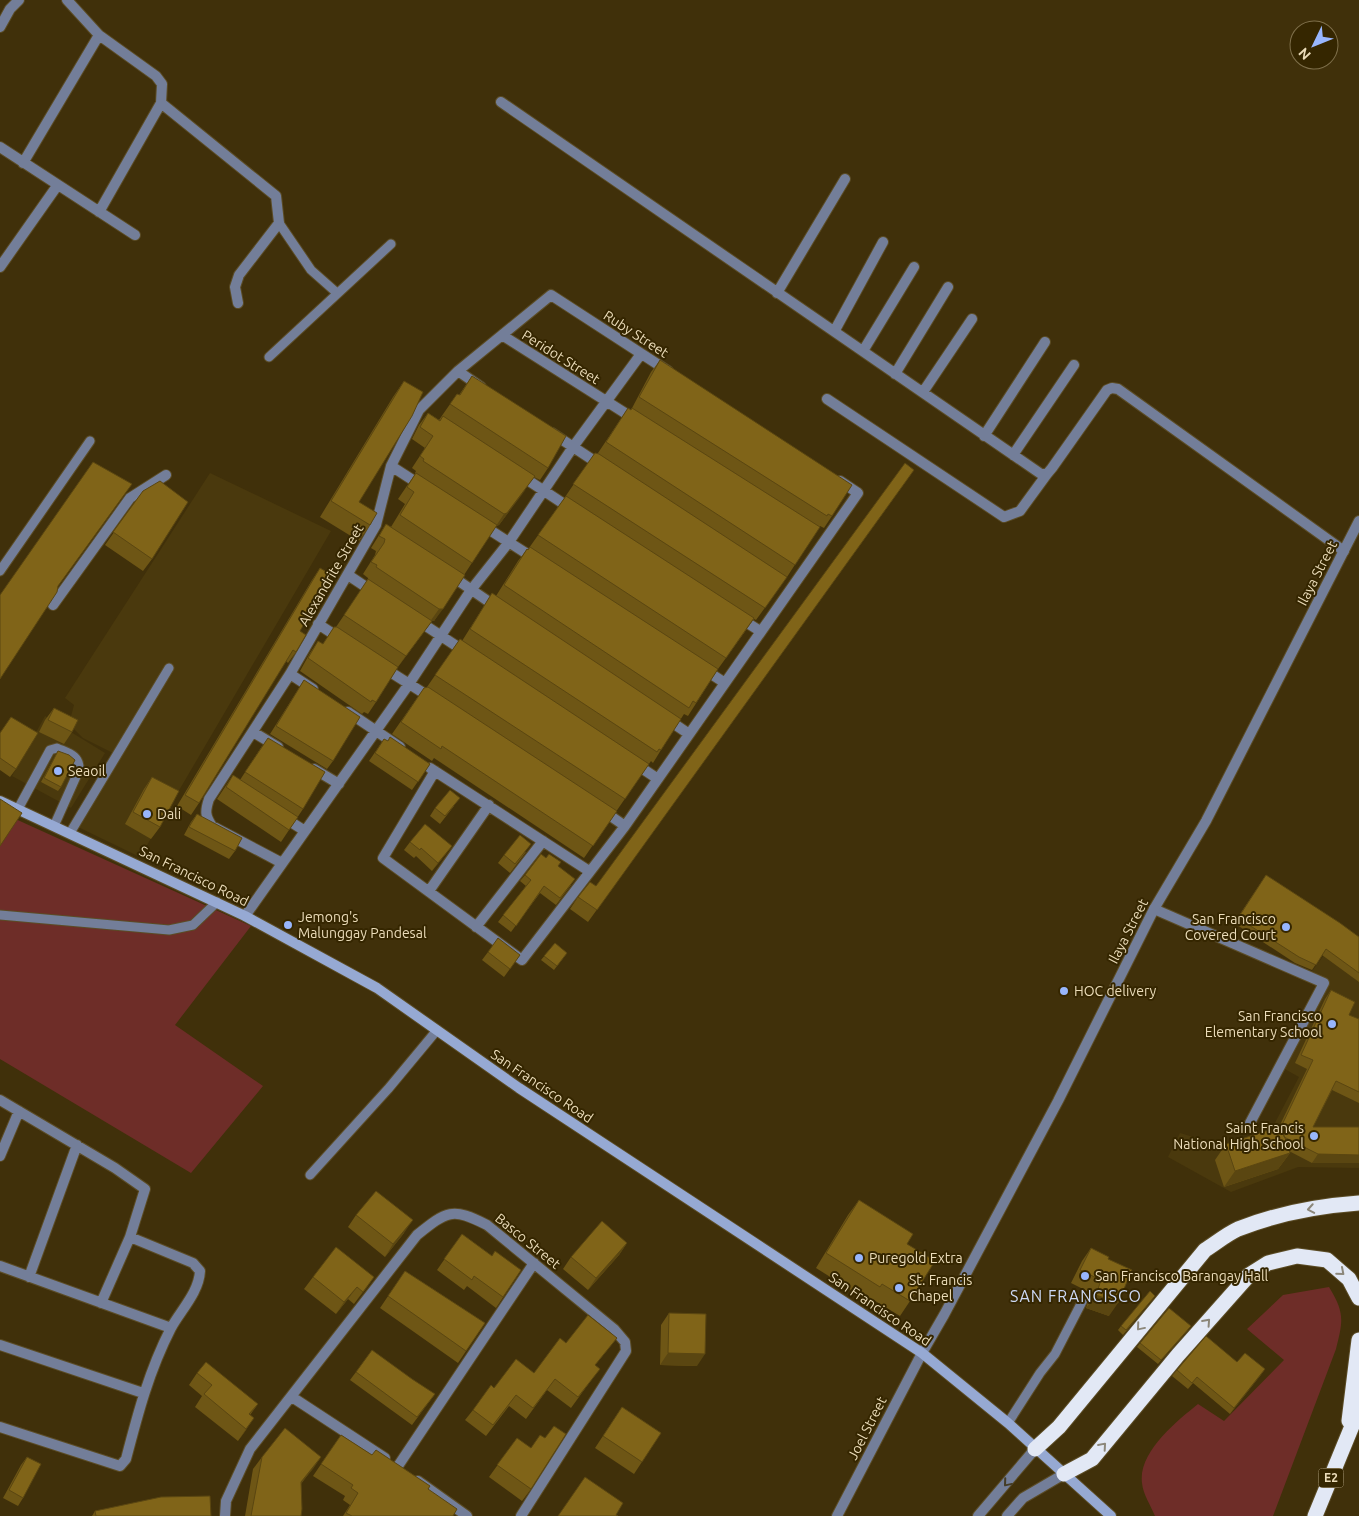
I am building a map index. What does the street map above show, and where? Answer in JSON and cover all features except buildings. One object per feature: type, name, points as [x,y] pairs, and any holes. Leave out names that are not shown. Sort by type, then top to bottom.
[{"type":"highway","points":[[1035,1450],[1059,1427],[1205,1250],[1236,1230],[1273,1217],[1359,1203]]},
{"type":"highway","points":[[1064,1474],[1092,1459],[1178,1355],[1249,1275],[1268,1263],[1297,1256],[1327,1260],[1349,1279],[1359,1298]]},
{"type":"highway","points":[[1346,1440],[1359,1340]]},
{"type":"highway","name":"E2","points":[[1315,1516],[1359,1409]]},
{"type":"main road","name":"San Francisco Road","points":[[0,801],[217,902],[378,988],[519,1088],[922,1352],[1008,1423],[1035,1450],[1111,1516]]},
{"type":"street","points":[[0,27],[10,9],[20,0]]},
{"type":"street","points":[[67,0],[99,35],[156,76],[162,84],[161,103],[99,212]]},
{"type":"street","points":[[23,163],[99,35]]},
{"type":"street","points":[[501,102],[777,293],[835,330],[984,436],[1041,474],[1047,474]]},
{"type":"street","points":[[161,103],[276,196],[279,207],[279,223],[239,274],[235,287],[238,303]]},
{"type":"street","points":[[0,147],[134,235]]},
{"type":"street","points":[[777,293],[845,179]]},
{"type":"street","points":[[0,268],[57,186]]},
{"type":"street","points":[[835,330],[883,242]]},
{"type":"street","points":[[863,351],[914,267]]},
{"type":"street","points":[[895,374],[948,287]]},
{"type":"street","name":"Alexandrite Street","points":[[282,864],[212,826],[206,817],[209,799],[227,781],[253,732],[290,674],[318,624],[380,528],[391,466],[423,412],[458,371],[550,295]]},
{"type":"street","name":"Ruby Street","points":[[550,295],[674,375]]},
{"type":"street","points":[[923,392],[972,319]]},
{"type":"street","name":"Peridot Street","points":[[502,335],[648,428]]},
{"type":"street","points":[[984,436],[1045,342]]},
{"type":"street","points":[[245,916],[409,684],[471,590],[509,542],[573,447],[641,354]]},
{"type":"street","points":[[1013,455],[1074,365]]},
{"type":"street","points":[[458,371],[491,393]]},
{"type":"street","points":[[827,399],[1004,517],[1020,511],[1107,390],[1112,388],[1118,389],[1344,551]]},
{"type":"street","points":[[540,425],[615,474]]},
{"type":"street","points":[[391,466],[433,493]]},
{"type":"street","points":[[511,470],[586,518]]},
{"type":"street","points":[[52,605],[130,498],[166,475]]},
{"type":"street","points":[[435,771],[383,858],[522,960],[589,870],[625,826],[760,631],[786,586],[821,537],[858,493],[833,477]]},
{"type":"street","points":[[475,520],[542,563]]},
{"type":"street","name":"Ilaya Street","points":[[922,1352],[944,1315],[1053,1110],[1154,909],[1206,821],[1359,521]]},
{"type":"street","points":[[440,568],[510,615]]},
{"type":"street","points":[[348,575],[387,600]]},
{"type":"street","points":[[727,610],[760,631]]},
{"type":"street","points":[[411,616],[475,658]]},
{"type":"street","points":[[318,624],[351,646]]},
{"type":"street","points":[[691,661],[724,682]]},
{"type":"street","points":[[376,662],[442,706]]},
{"type":"street","points":[[290,674],[321,695]]},
{"type":"street","points":[[337,705],[406,751]]},
{"type":"street","points":[[656,712],[689,734]]},
{"type":"street","points":[[253,732],[284,751]]},
{"type":"street","points":[[625,757],[658,779]]},
{"type":"street","points":[[420,761],[589,870]]},
{"type":"street","points":[[308,765],[339,784]]},
{"type":"street","points":[[592,804],[625,826]]},
{"type":"street","points":[[430,891],[489,805]]},
{"type":"street","points":[[272,810],[305,831]]},
{"type":"street","points":[[476,926],[543,841]]},
{"type":"street","points":[[1154,909],[1324,982],[1250,1123]]},
{"type":"street","points":[[0,1100],[145,1189],[130,1237],[101,1303]]},
{"type":"street","points":[[0,1156],[19,1111]]},
{"type":"street","points":[[29,1277],[77,1146]]},
{"type":"street","name":"Basco Street","points":[[225,1516],[226,1501],[250,1449],[417,1235],[442,1216],[467,1215],[488,1225],[614,1329],[626,1342],[626,1351],[520,1516]]},
{"type":"street","points":[[0,1427],[120,1466],[126,1459],[142,1393],[171,1328],[200,1282],[200,1271],[193,1263],[130,1237]]},
{"type":"street","points":[[405,1472],[534,1263]]},
{"type":"street","points":[[0,1266],[171,1328]]},
{"type":"street","points":[[0,1345],[142,1393]]},
{"type":"street","name":"Joel Street","points":[[837,1516],[922,1352]]},
{"type":"street","points":[[292,1397],[405,1472],[467,1516]]},
{"type":"street","points":[[978,1516],[1035,1450]]},
{"type":"street","points":[[1007,1516],[1023,1498],[1064,1474]]},
{"type":"lane","points":[[279,223],[311,270],[337,294]]},
{"type":"lane","points":[[269,357],[391,244]]},
{"type":"lane","points":[[0,571],[90,440]]},
{"type":"lane","points":[[70,832],[169,668]]},
{"type":"lane","points":[[18,809],[50,750],[57,748],[76,756],[80,763],[79,770],[54,826]]},
{"type":"lane","points":[[0,915],[170,930],[192,925],[217,902]]},
{"type":"lane","points":[[310,1175],[388,1089],[437,1030]]},
{"type":"lane","points":[[1008,1423],[1040,1373],[1056,1354],[1084,1298]]},
{"type":"shaded area","points":[[210,473],[331,531],[140,857],[78,827],[121,757],[83,738],[69,724],[74,705],[65,698]]},
{"type":"shaded area","points":[[45,716],[105,753],[71,808],[12,776]]},
{"type":"shaded area","points":[[0,812],[251,926],[175,1025],[263,1086],[191,1173],[0,1059]]},
{"type":"shaded area","points":[[1343,930],[1359,941],[1359,1168],[1298,1167],[1231,1192],[1168,1157],[1180,1133],[1223,1146],[1267,1138],[1299,1077],[1283,1068],[1328,980],[1312,971]]},
{"type":"shaded area","points":[[1329,1287],[1338,1304],[1341,1317],[1336,1349],[1273,1516],[1155,1516],[1145,1496],[1142,1483],[1142,1471],[1152,1449],[1170,1428],[1198,1404],[1224,1421],[1284,1360],[1247,1329],[1283,1295]]},
{"type":"place","name":"Seaoil","points":[[58,771]]},
{"type":"place","name":"Dali","points":[[147,814]]},
{"type":"place","name":"Jemong's Malunggay Pandesal","points":[[288,925]]},
{"type":"place","name":"San Francisco Covered Court","points":[[1286,927]]},
{"type":"place","name":"HOC delivery","points":[[1064,991]]},
{"type":"place","name":"San Francisco Elementary School","points":[[1332,1024]]},
{"type":"place","name":"Saint Francis National High School","points":[[1314,1136]]},
{"type":"place","name":"Puregold Extra","points":[[859,1258]]},
{"type":"place","name":"San Francisco Barangay Hall","points":[[1085,1276]]},
{"type":"place","name":"St. Francis Chapel","points":[[899,1288]]},
{"type":"district","name":"SAN FRANCISCO","points":[[1076,1296]]}]
